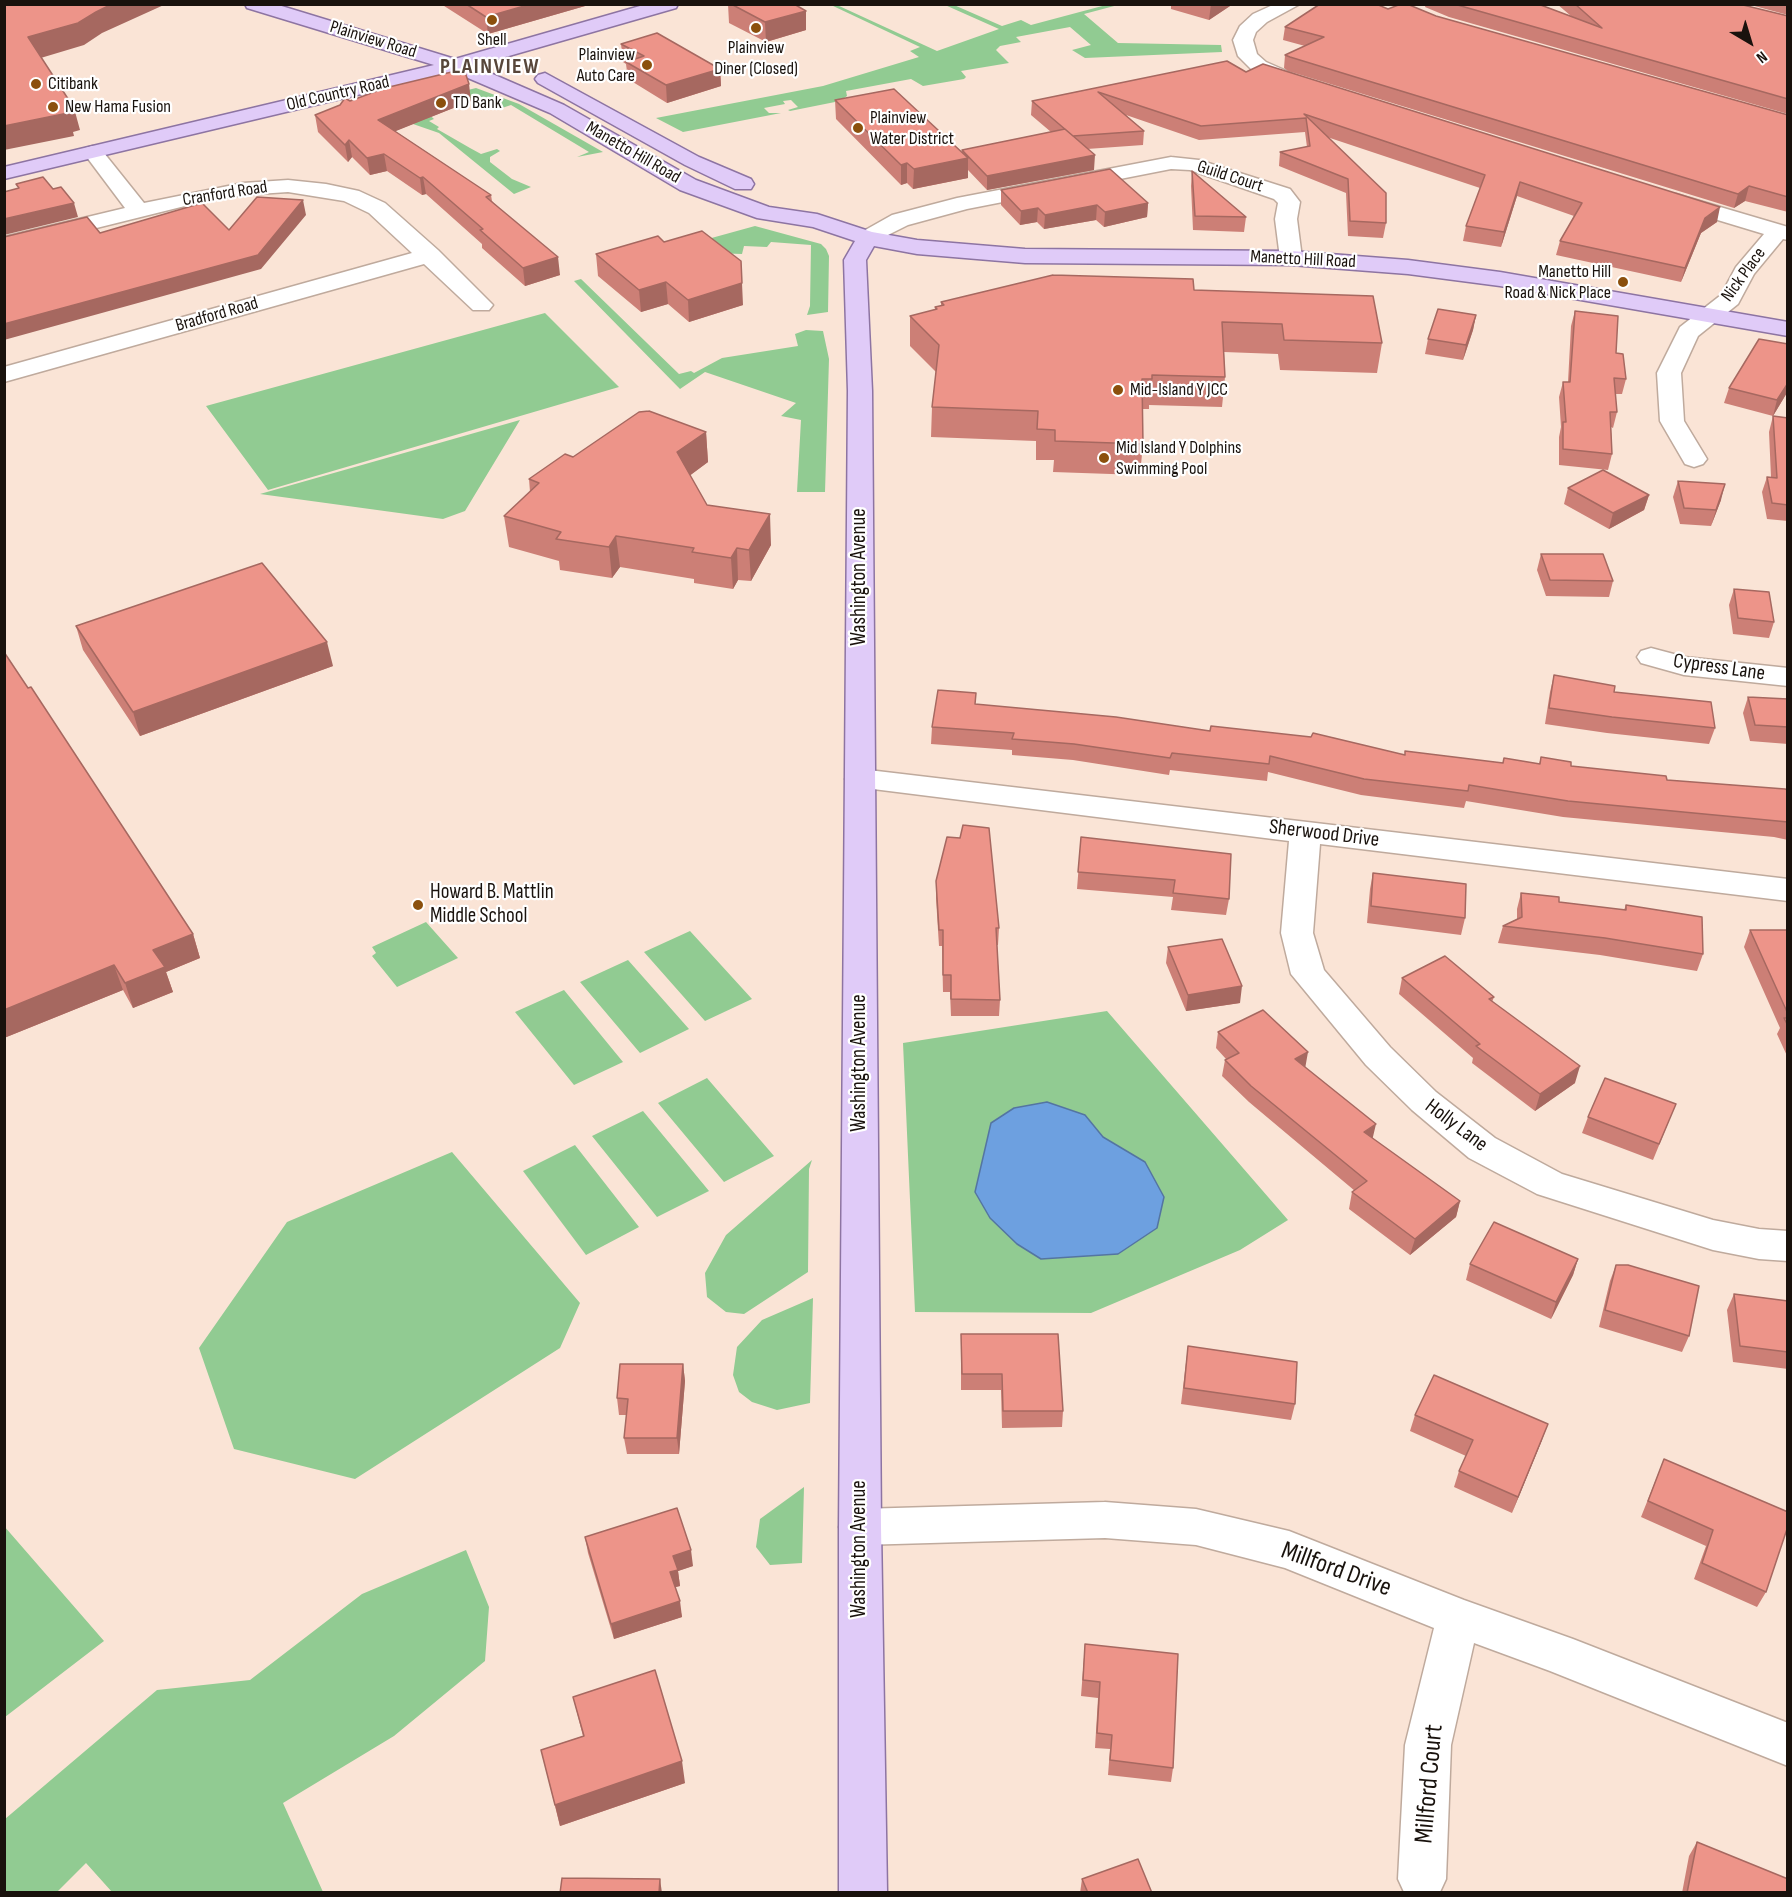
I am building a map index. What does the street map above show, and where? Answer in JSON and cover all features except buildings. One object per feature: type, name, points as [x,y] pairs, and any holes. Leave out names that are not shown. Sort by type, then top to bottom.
[{"type":"main road","name":"Plainview Road","points":[[316,4],[488,57]]},
{"type":"main road","name":"Old Country Road","points":[[4,173],[456,66],[669,4]]},
{"type":"main road","name":"Plainview Road","points":[[260,5],[456,66]]},
{"type":"main road","points":[[566,90],[540,64],[547,50],[601,24]]},
{"type":"main road","points":[[331,96],[389,71],[397,63],[385,50],[367,38]]},
{"type":"main road","name":"Manetto Hill Road","points":[[488,57],[566,90],[660,142],[817,221],[868,238],[917,247],[1025,256],[1291,258],[1408,267],[1489,278],[1788,329]]},
{"type":"main road","name":"Manetto Hill Road","points":[[456,66],[509,86],[548,105],[688,185],[765,213],[817,221]]},
{"type":"main road","points":[[629,153],[660,142]]},
{"type":"main road","name":"Washington Avenue","points":[[863,1893],[860,1527],[860,391],[855,260],[868,238]]},
{"type":"street","points":[[1291,4],[1260,18],[1247,30],[1243,40],[1244,48],[1259,66],[1280,77],[1323,91]]},
{"type":"street","points":[[93,152],[139,211]]},
{"type":"street","name":"Guild Court","points":[[868,238],[900,220],[965,203],[1171,163],[1192,164],[1282,194],[1289,202],[1286,219],[1291,258]]},
{"type":"street","name":"Cranford Road","points":[[4,244],[139,211],[243,189],[288,186],[326,190],[351,196],[377,208],[481,305]]},
{"type":"street","points":[[1652,193],[1782,233]]},
{"type":"street","name":"Nick Place","points":[[1694,459],[1672,421],[1669,373],[1688,332],[1730,299],[1744,272],[1782,233]]},
{"type":"street","name":"Bradford Road","points":[[4,375],[430,255]]},
{"type":"street","name":"Cypress Lane","points":[[1652,657],[1684,666],[1788,677]]},
{"type":"street","name":"Sherwood Drive","points":[[860,780],[1788,890]]},
{"type":"street","name":"Holly Lane","points":[[1305,832],[1297,933],[1308,974],[1378,1056],[1424,1101],[1482,1148],[1551,1184],[1713,1235],[1759,1244],[1788,1246]]},
{"type":"street","name":"Millford Drive","points":[[860,1527],[1106,1520],[1196,1527],[1289,1550],[1458,1618],[1557,1653],[1788,1744]]},
{"type":"street","name":"Millford Court","points":[[1422,1879],[1428,1745],[1458,1618]]},
{"type":"green space","points":[[831,5],[837,5],[937,51],[999,29],[945,5],[954,5],[1002,26],[1021,20],[1031,25],[1106,5],[1118,5],[1084,14],[1118,43],[1221,45],[1222,52],[1085,58],[1072,50],[1091,45],[1070,27],[1016,37],[1021,42],[1000,46],[996,50],[1009,63],[961,71],[966,77],[964,79],[923,86],[911,79],[846,91],[847,96],[840,101],[790,111],[788,110],[798,107],[791,100],[783,101],[785,104],[764,108],[769,113],[781,113],[683,132],[656,118],[823,86],[919,57],[910,51],[920,47]]},
{"type":"green space","points":[[476,88],[519,104],[603,152],[577,157],[589,152],[511,105],[496,110],[481,102],[477,106],[460,92]]},
{"type":"green space","points":[[412,99],[434,119],[429,121],[439,127],[437,129],[481,154],[497,149],[500,151],[490,157],[490,162],[512,179],[531,187],[514,194],[439,133],[413,124]]},
{"type":"green space","points":[[755,226],[821,244],[826,249],[829,256],[828,312],[807,315],[810,306],[811,245],[771,242],[767,247],[744,246],[742,254],[712,253],[697,242]]},
{"type":"green space","points":[[581,279],[679,374],[691,371],[694,373],[722,358],[798,346],[795,334],[806,330],[823,331],[829,359],[825,492],[797,492],[801,420],[781,416],[796,403],[705,372],[680,389],[574,281]]},
{"type":"green space","points":[[545,313],[619,387],[268,490],[206,406]]},
{"type":"green space","points":[[520,420],[465,511],[443,519],[260,494]]},
{"type":"green space","points":[[426,922],[458,958],[397,987],[372,956],[376,953],[372,947]]},
{"type":"green space","points":[[690,931],[752,999],[705,1021],[644,952]]},
{"type":"green space","points":[[628,960],[689,1029],[640,1053],[580,982]]},
{"type":"green space","points":[[564,990],[623,1062],[574,1085],[515,1012]]},
{"type":"green space","points":[[1107,1011],[1288,1220],[1240,1250],[1091,1313],[915,1312],[903,1043]],"holes":[[[1047,1102],[1085,1115],[1103,1137],[1118,1254],[1041,1259],[975,1192],[991,1123],[1014,1108]]]},
{"type":"green space","points":[[707,1078],[774,1156],[724,1182],[658,1103]]},
{"type":"green space","points":[[643,1111],[709,1191],[657,1217],[592,1136]]},
{"type":"green space","points":[[575,1145],[639,1227],[586,1255],[523,1171]]},
{"type":"green space","points":[[452,1152],[580,1303],[560,1348],[355,1479],[234,1449],[199,1348],[287,1222]]},
{"type":"green space","points":[[812,1160],[809,1169],[808,1272],[744,1314],[726,1312],[707,1297],[705,1273],[726,1235]]},
{"type":"green space","points":[[813,1298],[810,1403],[777,1410],[752,1402],[739,1392],[733,1375],[737,1347],[762,1320]]},
{"type":"green space","points":[[804,1487],[802,1563],[770,1565],[756,1547],[760,1519]]},
{"type":"green space","points":[[4,1526],[104,1641],[5,1717],[4,1717]]},
{"type":"green space","points":[[466,1550],[489,1607],[485,1661],[394,1736],[283,1803],[323,1892],[112,1892],[86,1863],[57,1892],[5,1892],[5,1819],[157,1690],[250,1680],[362,1594]]},
{"type":"water","points":[[1047,1102],[1085,1115],[1103,1137],[1145,1162],[1164,1197],[1157,1228],[1118,1254],[1041,1259],[1017,1244],[990,1218],[975,1192],[991,1123],[1014,1108]]},
{"type":"place","name":"Shell","points":[[492,20]]},
{"type":"place","name":"Plainview Diner (Closed)","points":[[756,28]]},
{"type":"place","name":"Plainview Auto Care","points":[[647,65]]},
{"type":"place","name":"Citibank","points":[[36,84]]},
{"type":"place","name":"TD Bank","points":[[441,103]]},
{"type":"place","name":"New Hama Fusion","points":[[53,107]]},
{"type":"place","name":"Plainview Water District","points":[[858,128]]},
{"type":"place","name":"Manetto Hill Road & Nick Place","points":[[1623,282]]},
{"type":"place","name":"Mid-Island Y JCC","points":[[1118,390]]},
{"type":"place","name":"Mid Island Y Dolphins Swimming Pool","points":[[1104,458]]},
{"type":"place","name":"Howard B. Mattlin Middle School","points":[[418,905]]},
{"type":"district","name":"PLAINVIEW","points":[[490,67]]}]
